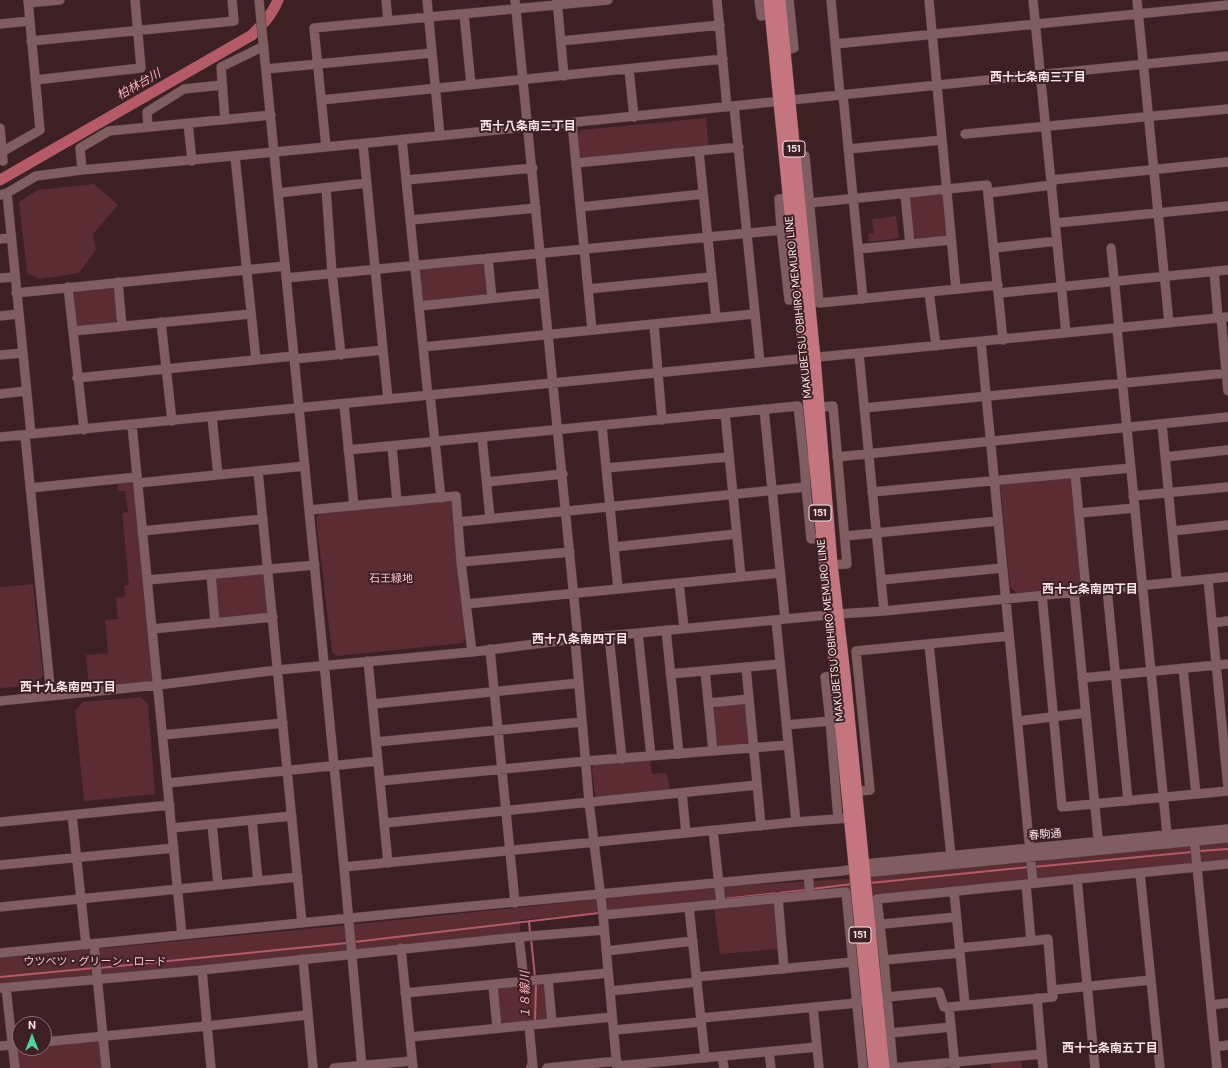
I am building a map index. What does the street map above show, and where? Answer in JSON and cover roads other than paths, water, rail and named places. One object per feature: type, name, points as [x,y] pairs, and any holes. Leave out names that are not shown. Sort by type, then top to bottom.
[{"type":"main road","name":"MAKUBETSU OBIHIRO MEMURO LINE","points":[[769,0],[776,15],[785,50],[785,102],[795,156],[793,198]]},
{"type":"main road","name":"MAKUBETSU OBIHIRO MEMURO LINE","points":[[780,0],[776,15],[793,198],[806,273],[819,407],[814,460],[834,614],[861,869],[872,1000],[874,1068]]},
{"type":"main road","name":"MAKUBETSU OBIHIRO MEMURO LINE","points":[[806,273],[798,300],[822,537],[828,565]]},
{"type":"main road","name":"MAKUBETSU OBIHIRO MEMURO LINE","points":[[840,675],[848,702],[852,792],[844,818],[861,869]]},
{"type":"main road","name":"MAKUBETSU OBIHIRO MEMURO LINE","points":[[872,1000],[884,1068]]},
{"type":"street","points":[[2,156],[40,130],[28,2],[60,0]]},
{"type":"street","points":[[35,80],[141,68],[135,0]]},
{"type":"street","points":[[32,41],[234,21],[232,0]]},
{"type":"street","points":[[386,0],[388,21]]},
{"type":"street","points":[[427,0],[434,89],[440,136]]},
{"type":"street","points":[[326,147],[314,28],[464,14],[516,4],[608,0]]},
{"type":"street","points":[[717,0],[723,59],[739,147],[754,314],[760,363]]},
{"type":"street","points":[[759,0],[761,16],[776,15]]},
{"type":"street","points":[[785,50],[794,48],[789,0]]},
{"type":"street","points":[[831,0],[863,299]]},
{"type":"street","points":[[929,0],[956,289]]},
{"type":"street","points":[[1033,0],[1066,333]]},
{"type":"street","points":[[1137,0],[1169,323]]},
{"type":"street","points":[[259,1],[349,918],[361,1066]]},
{"type":"street","points":[[557,3],[564,76]]},
{"type":"street","points":[[516,4],[563,474],[574,594],[582,722],[603,915],[617,1065]]},
{"type":"street","points":[[835,44],[1228,6]]},
{"type":"street","points":[[464,14],[471,85]]},
{"type":"street","points":[[0,24],[30,21]]},
{"type":"street","points":[[561,41],[720,25]]},
{"type":"street","points":[[226,120],[221,67],[263,42]]},
{"type":"street","points":[[266,69],[432,53]]},
{"type":"street","points":[[51,696],[30,488],[26,391],[10,238],[3,194],[36,176],[82,170],[192,161],[785,102],[1041,74],[1228,56]]},
{"type":"street","points":[[321,100],[629,70],[723,59]]},
{"type":"street","points":[[629,70],[634,117]]},
{"type":"street","points":[[148,127],[147,112],[184,89],[222,85]]},
{"type":"street","points":[[965,134],[1228,109]]},
{"type":"street","points":[[82,170],[80,148],[109,131],[226,120],[271,114]]},
{"type":"street","points":[[188,123],[192,161]]},
{"type":"street","points":[[572,123],[592,330]]},
{"type":"street","points":[[0,128],[2,156]]},
{"type":"street","points":[[402,140],[423,347],[441,498]]},
{"type":"street","points":[[848,149],[942,140]]},
{"type":"street","points":[[363,144],[388,399]]},
{"type":"street","points":[[576,163],[739,147]]},
{"type":"street","points":[[699,152],[716,318]]},
{"type":"street","points":[[235,156],[256,360]]},
{"type":"street","points":[[795,156],[804,156],[809,203],[806,273],[819,303],[956,289],[1062,287],[1228,270]]},
{"type":"street","points":[[988,193],[1052,182],[1228,162]]},
{"type":"street","points":[[407,180],[533,168]]},
{"type":"street","points":[[278,193],[367,183]]},
{"type":"street","points":[[809,203],[987,185],[1003,340]]},
{"type":"street","points":[[326,188],[332,273],[341,355]]},
{"type":"street","points":[[581,207],[703,194]]},
{"type":"street","points":[[905,194],[910,244]]},
{"type":"street","points":[[793,198],[779,199],[789,300],[798,300]]},
{"type":"street","points":[[1056,223],[1228,206]]},
{"type":"street","points":[[411,220],[536,208]]},
{"type":"street","points":[[286,278],[781,230]]},
{"type":"street","points":[[0,238],[10,238]]},
{"type":"street","points":[[858,249],[951,240]]},
{"type":"street","points":[[994,248],[1057,241]]},
{"type":"street","points":[[1111,248],[1167,839]]},
{"type":"street","points":[[488,258],[492,298]]},
{"type":"street","points":[[16,293],[285,266]]},
{"type":"street","points":[[1214,271],[1223,318],[1228,391]]},
{"type":"street","points":[[0,278],[14,276]]},
{"type":"street","points":[[588,289],[711,277]]},
{"type":"street","points":[[118,282],[122,326]]},
{"type":"street","points":[[68,287],[84,430]]},
{"type":"street","points":[[930,292],[936,346]]},
{"type":"street","points":[[419,306],[544,293]]},
{"type":"street","points":[[0,316],[18,314]]},
{"type":"street","points":[[73,331],[251,314]]},
{"type":"street","points":[[423,347],[754,314]]},
{"type":"street","points":[[0,437],[1223,318]]},
{"type":"street","points":[[161,322],[172,421]]},
{"type":"street","points":[[654,324],[662,420]]},
{"type":"street","points":[[981,342],[1031,852],[1031,941]]},
{"type":"street","points":[[77,378],[256,360],[341,355],[382,350]]},
{"type":"street","points":[[0,355],[22,353]]},
{"type":"street","points":[[859,354],[884,611]]},
{"type":"street","points":[[864,408],[1227,373]]},
{"type":"street","points":[[0,394],[26,391]]},
{"type":"street","points":[[344,404],[354,506]]},
{"type":"street","points":[[348,450],[798,406],[814,460],[806,487],[811,539],[822,537]]},
{"type":"street","points":[[819,407],[832,406],[847,564],[828,565]]},
{"type":"street","points":[[764,409],[780,573],[780,664],[796,822]]},
{"type":"street","points":[[725,413],[728,458],[741,577]]},
{"type":"street","points":[[212,417],[218,475]]},
{"type":"street","points":[[837,457],[1228,417]]},
{"type":"street","points":[[1162,424],[1177,582]]},
{"type":"street","points":[[132,425],[182,935]]},
{"type":"street","points":[[602,426],[618,589]]},
{"type":"street","points":[[482,437],[490,518]]},
{"type":"street","points":[[392,446],[397,502]]},
{"type":"street","points":[[1165,457],[1228,450]]},
{"type":"street","points":[[606,468],[728,458]]},
{"type":"street","points":[[30,488],[218,475],[305,466]]},
{"type":"street","points":[[872,492],[1131,468]]},
{"type":"street","points":[[258,471],[302,923]]},
{"type":"street","points":[[1075,473],[1086,591]]},
{"type":"street","points":[[487,482],[563,474]]},
{"type":"street","points":[[458,522],[806,487]]},
{"type":"street","points":[[1134,496],[1228,487]]},
{"type":"street","points":[[309,510],[456,496],[461,562],[472,652]]},
{"type":"street","points":[[1079,513],[1135,508]]},
{"type":"street","points":[[142,531],[263,519]]},
{"type":"street","points":[[845,536],[998,521]]},
{"type":"street","points":[[1172,531],[1228,525]]},
{"type":"street","points":[[614,547],[736,534]]},
{"type":"street","points":[[461,562],[570,552]]},
{"type":"street","points":[[148,580],[268,568],[315,565]]},
{"type":"street","points":[[881,580],[1002,568]]},
{"type":"street","points":[[466,604],[780,573]]},
{"type":"street","points":[[211,574],[215,623]]},
{"type":"street","points":[[0,701],[158,685],[277,670],[472,652],[684,628],[834,614],[884,611],[1228,577]]},
{"type":"street","points":[[1042,595],[1062,808],[1228,790],[1208,579]]},
{"type":"street","points":[[679,583],[684,628]]},
{"type":"street","points":[[1107,589],[1128,801]]},
{"type":"street","points":[[1074,592],[1099,846]]},
{"type":"street","points":[[152,629],[272,617]]},
{"type":"street","points":[[1212,623],[1228,621]]},
{"type":"street","points":[[666,630],[679,754]]},
{"type":"street","points":[[638,633],[651,756]]},
{"type":"street","points":[[609,636],[622,759]]},
{"type":"street","points":[[852,792],[870,790],[856,651],[1009,636]]},
{"type":"street","points":[[929,644],[951,856]]},
{"type":"street","points":[[490,649],[516,902]]},
{"type":"street","points":[[368,662],[388,862]]},
{"type":"street","points":[[670,674],[780,664]]},
{"type":"street","points":[[1082,678],[1228,664]]},
{"type":"street","points":[[746,667],[761,826]]},
{"type":"street","points":[[1183,668],[1196,794]]},
{"type":"street","points":[[705,671],[713,751]]},
{"type":"street","points":[[344,867],[844,818],[825,677],[840,675]]},
{"type":"street","points":[[373,704],[579,683]]},
{"type":"street","points":[[709,703],[749,699]]},
{"type":"street","points":[[848,702],[861,701]]},
{"type":"street","points":[[1018,721],[1085,713]]},
{"type":"street","points":[[786,725],[830,721]]},
{"type":"street","points":[[376,742],[582,722]]},
{"type":"street","points":[[163,735],[283,723]]},
{"type":"street","points":[[380,781],[586,761],[788,745]]},
{"type":"street","points":[[168,783],[378,761]]},
{"type":"street","points":[[384,823],[757,785]]},
{"type":"street","points":[[682,793],[686,833]]},
{"type":"street","points":[[0,822],[170,805]]},
{"type":"street","points":[[72,815],[81,899],[98,979],[106,1068]]},
{"type":"street","points":[[172,828],[292,816]]},
{"type":"street","points":[[252,820],[258,881]]},
{"type":"street","points":[[212,824],[218,884]]},
{"type":"street","name":"春駒通","points":[[1194,837],[1228,829]]},
{"type":"street","points":[[712,830],[721,903]]},
{"type":"street","points":[[1194,837],[1217,1068]]},
{"type":"street","name":"春駒通","points":[[861,869],[1167,839],[1194,837],[1228,838]]},
{"type":"street","points":[[0,865],[174,848]]},
{"type":"street","name":"春駒通","points":[[861,869],[951,856],[1031,852]]},
{"type":"street","points":[[1042,1054],[955,1065],[892,1068],[890,1033],[853,962],[865,926],[877,899],[1228,864]]},
{"type":"street","points":[[0,953],[861,869]]},
{"type":"street","points":[[1140,873],[1160,1068]]},
{"type":"street","points":[[808,874],[810,895]]},
{"type":"street","points":[[0,907],[298,877]]},
{"type":"street","points":[[1077,879],[1095,1068]]},
{"type":"street","points":[[603,915],[778,897],[846,892],[884,960],[872,1000],[863,1068]]},
{"type":"street","points":[[954,892],[965,1005]]},
{"type":"street","points":[[778,897],[784,969]]},
{"type":"street","points":[[689,906],[704,1058]]},
{"type":"street","points":[[865,926],[956,917]]},
{"type":"street","points":[[12,1027],[3,988],[202,970],[401,948],[604,930]]},
{"type":"street","points":[[519,937],[524,981]]},
{"type":"street","points":[[614,1030],[939,992],[944,1007],[1053,997],[1048,939],[884,960]]},
{"type":"street","points":[[606,951],[693,941]]},
{"type":"street","points":[[334,1068],[413,1064],[401,948]]},
{"type":"street","points":[[303,959],[313,1068]]},
{"type":"street","points":[[610,991],[697,979],[853,962]]},
{"type":"street","points":[[202,970],[211,1068]]},
{"type":"street","points":[[405,993],[608,974]]},
{"type":"street","points":[[548,979],[552,1023]]},
{"type":"street","points":[[1052,990],[1152,980]]},
{"type":"street","points":[[493,984],[497,1028]]},
{"type":"street","points":[[1037,998],[1043,1068]]},
{"type":"street","points":[[1211,1005],[1228,1003]]},
{"type":"street","points":[[813,1007],[819,1068]]},
{"type":"street","points":[[949,1007],[955,1065]]},
{"type":"street","points":[[52,1041],[307,1015]]},
{"type":"street","points":[[410,1037],[612,1017]]},
{"type":"street","points":[[529,1025],[533,1068]]},
{"type":"street","points":[[890,1033],[951,1027]]},
{"type":"street","points":[[0,1046],[12,1044]]},
{"type":"street","points":[[1216,1047],[1228,1046]]},
{"type":"street","points":[[547,1068],[675,1064],[704,1058],[817,1047]]},
{"type":"street","points":[[769,1052],[771,1068]]},
{"type":"street","points":[[15,1068],[16,1056]]},
{"type":"street","points":[[722,1056],[724,1068]]},
{"type":"waterway","name":"柏林台川","points":[[0,180],[252,35],[270,15],[278,0]]},
{"type":"waterway","points":[[1199,851],[1228,849]]},
{"type":"waterway","points":[[1033,867],[1192,852]]},
{"type":"waterway","points":[[870,883],[1029,867]]},
{"type":"waterway","points":[[812,889],[852,884]]},
{"type":"waterway","points":[[723,899],[806,890]]},
{"type":"waterway","points":[[354,942],[599,913]]},
{"type":"waterway","name":"１８線川","points":[[529,921],[530,934]]},
{"type":"waterway","name":"１８線川","points":[[531,938],[535,977]]},
{"type":"waterway","points":[[99,968],[347,943]]},
{"type":"waterway","points":[[0,977],[94,968]]},
{"type":"waterway","name":"１８線川","points":[[535,1021],[536,984]]},
{"type":"waterway","name":"１８線川","points":[[527,1068],[529,1061]]},
{"type":"district","name":"西十七条南三丁目","points":[[1038,78]]},
{"type":"district","name":"西十八条南三丁目","points":[[528,127]]},
{"type":"district","name":"西十七条南四丁目","points":[[1090,590]]},
{"type":"district","name":"西十八条南四丁目","points":[[580,640]]},
{"type":"district","name":"西十九条南四丁目","points":[[68,688]]},
{"type":"district","name":"西十七条南五丁目","points":[[1110,1049]]},
{"type":"park label","name":"石王緑地","points":[[391,579]]},
{"type":"park label","name":"ウツベツ・グリーン・ロード","points":[[95,962]]}]
